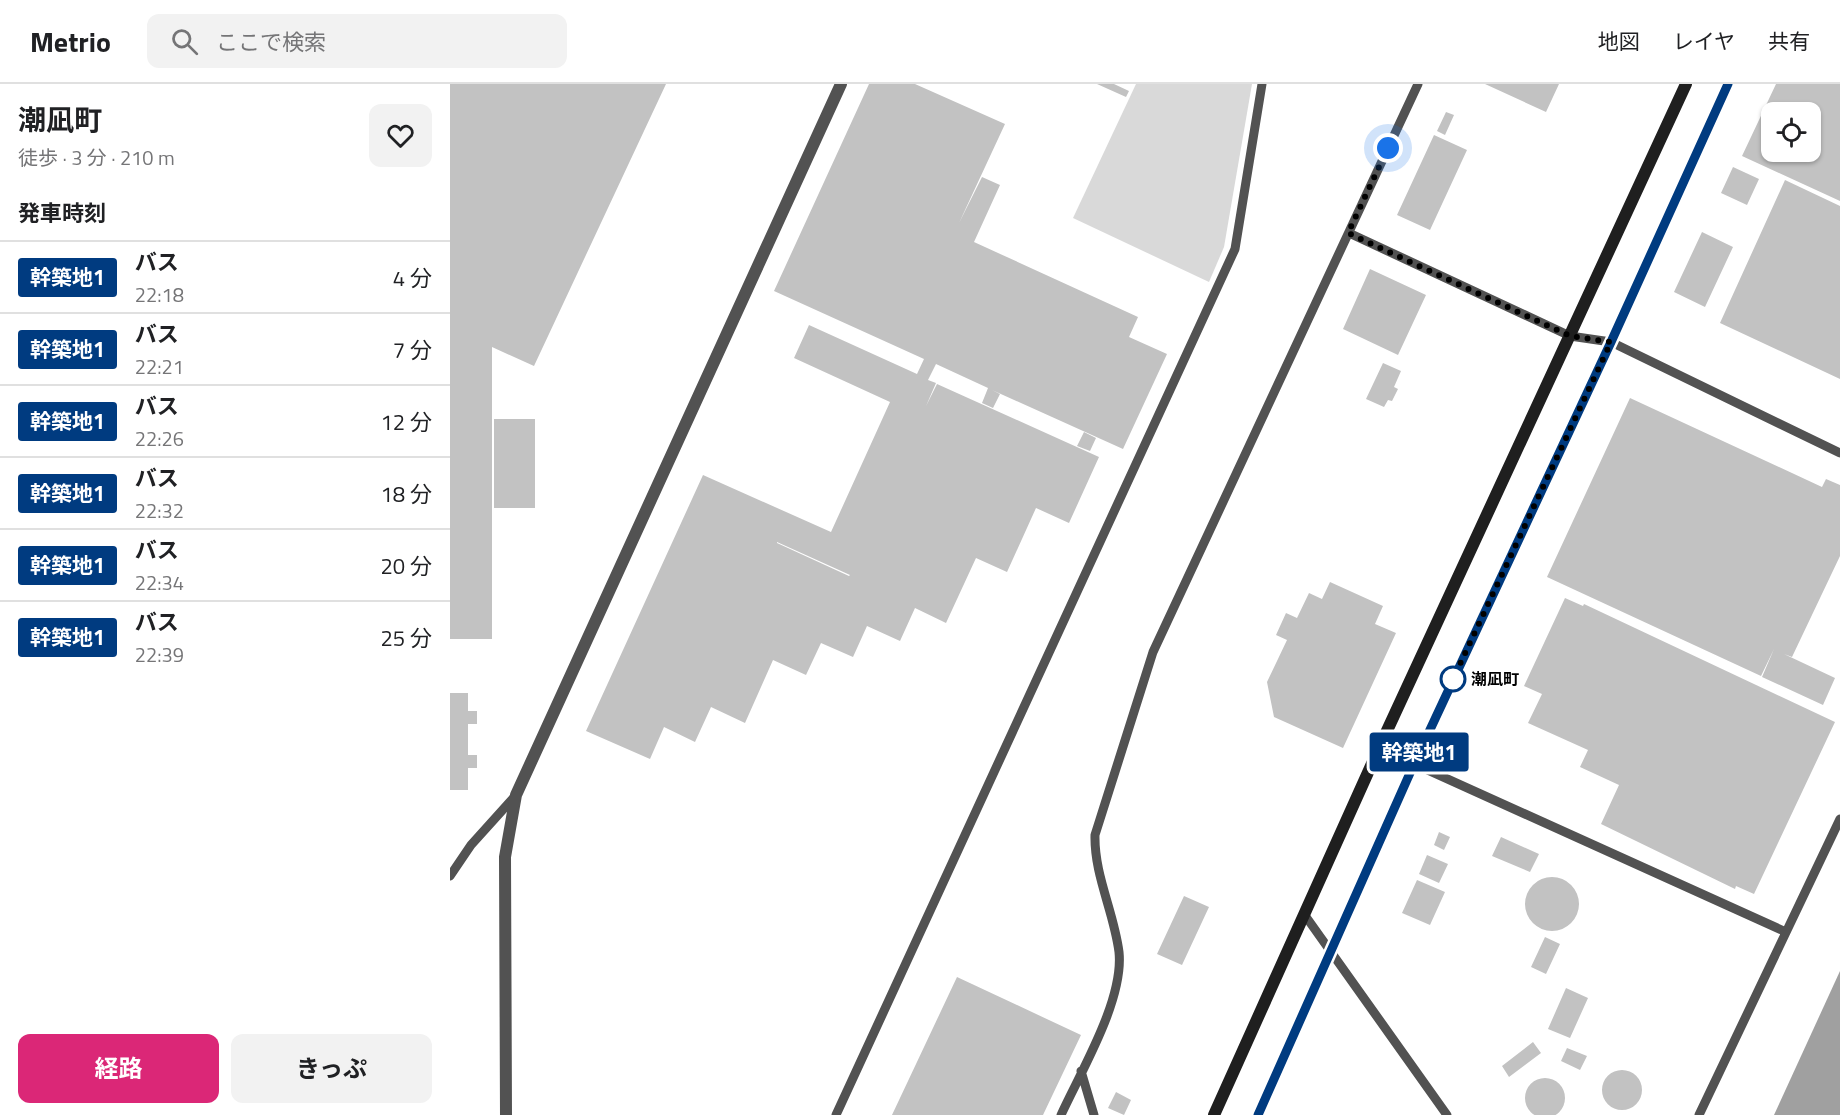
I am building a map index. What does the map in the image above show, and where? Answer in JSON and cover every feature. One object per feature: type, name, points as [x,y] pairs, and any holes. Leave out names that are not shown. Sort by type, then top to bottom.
[{"type":"street","points":[[506,1115],[505,857],[516,795],[841,84]]},
{"type":"street","points":[[1214,1115],[1379,748],[1686,84]]},
{"type":"street","points":[[1258,1115],[1414,764],[1611,342],[1728,84]]},
{"type":"lane","points":[[836,1115],[1234,249],[1262,84]]},
{"type":"lane","points":[[1060,1115],[1113,1001],[1120,977],[1119,951],[1094,853],[1095,835],[1153,652],[1418,84]]},
{"type":"lane","points":[[1348,233],[1570,336],[1611,342],[1840,453]]},
{"type":"lane","points":[[1379,748],[1786,932]]},
{"type":"lane","points":[[450,876],[471,845],[516,795]]},
{"type":"lane","points":[[1699,1115],[1840,819]]},
{"type":"lane","points":[[1304,914],[1447,1115]]},
{"type":"lane","points":[[1081,1071],[1094,1115]]},
{"type":"shaded area","points":[[1136,84],[1252,84],[1224,247],[1209,282],[1073,218]]},
{"type":"shaded area","points":[[1840,971],[1840,1115],[1774,1115]]},
{"type":"building","points":[[450,84],[666,84],[534,366],[492,347],[492,639],[450,639]]},
{"type":"building","points":[[869,84],[915,84],[1005,124],[959,223],[982,177],[1000,185],[974,242],[1138,317],[1129,337],[1167,354],[1123,449],[992,390],[1000,394],[993,408],[982,403],[988,388],[936,364],[928,380],[936,383],[926,406],[937,384],[1099,457],[1069,523],[1036,508],[1007,572],[976,558],[946,623],[915,608],[900,641],[867,626],[853,657],[821,643],[806,675],[773,660],[745,723],[711,707],[695,742],[664,727],[650,759],[586,731],[703,475],[831,532],[890,402],[794,358],[809,325],[917,374],[924,359],[774,291]],"holes":[[[777,542],[850,575],[849,576]]]},
{"type":"building","points":[[1097,84],[1114,84],[1129,91],[1126,97]]},
{"type":"building","points":[[1485,84],[1559,84],[1546,112]]},
{"type":"building","points":[[1776,84],[1840,84],[1840,201],[1742,156],[1761,116],[1761,162],[1821,162],[1821,102],[1768,102]]},
{"type":"building","points":[[1446,112],[1454,115],[1445,135],[1437,131]]},
{"type":"building","points":[[1434,135],[1467,150],[1430,230],[1397,215]]},
{"type":"building","points":[[1733,167],[1759,179],[1747,205],[1721,193]]},
{"type":"building","points":[[1785,180],[1840,206],[1840,379],[1720,323]]},
{"type":"building","points":[[1702,232],[1733,247],[1705,307],[1674,292]]},
{"type":"building","points":[[1370,269],[1426,295],[1398,355],[1343,329]]},
{"type":"building","points":[[1383,363],[1401,371],[1394,387],[1398,389],[1392,401],[1388,400],[1384,407],[1366,399]]},
{"type":"building","points":[[1630,398],[1822,487],[1826,479],[1840,485],[1840,556],[1792,657],[1784,654],[1835,678],[1823,705],[1762,677],[1774,649],[1761,676],[1547,577]]},
{"type":"building","points":[[494,419],[535,419],[535,508],[494,508]]},
{"type":"building","points":[[1084,432],[1096,438],[1090,451],[1077,446]]},
{"type":"building","points":[[1330,582],[1383,606],[1375,624],[1396,633],[1343,748],[1274,717],[1267,682],[1287,640],[1276,635],[1286,613],[1297,618],[1309,593],[1322,599]]},
{"type":"building","points":[[1565,598],[1583,606],[1584,604],[1835,722],[1754,894],[1736,886],[1735,889],[1601,824],[1619,785],[1580,767],[1588,750],[1528,723],[1542,694],[1524,686]]},
{"type":"building","points":[[450,693],[468,693],[468,711],[477,711],[477,724],[468,724],[468,755],[477,755],[477,768],[468,768],[468,790],[450,790]]},
{"type":"building","points":[[1439,832],[1450,837],[1444,850],[1434,845]]},
{"type":"building","points":[[1501,837],[1539,854],[1530,872],[1492,856]]},
{"type":"building","points":[[1427,855],[1448,864],[1439,883],[1419,874]]},
{"type":"building","points":[[1547,877],[1557,877],[1567,881],[1575,889],[1579,904],[1575,919],[1567,927],[1557,931],[1547,931],[1537,927],[1529,919],[1525,909],[1525,899],[1529,889],[1537,881]]},
{"type":"building","points":[[1417,880],[1445,892],[1430,925],[1402,913]]},
{"type":"building","points":[[1184,896],[1209,907],[1182,965],[1157,954]]},
{"type":"building","points":[[1545,937],[1560,944],[1546,974],[1531,967]]},
{"type":"building","points":[[957,977],[1081,1035],[1043,1115],[892,1115]]},
{"type":"building","points":[[1566,988],[1588,998],[1570,1038],[1548,1029]]},
{"type":"building","points":[[1533,1042],[1541,1053],[1509,1077],[1502,1066]]},
{"type":"building","points":[[1567,1048],[1587,1056],[1580,1070],[1561,1061]]},
{"type":"building","points":[[1622,1070],[1636,1076],[1642,1090],[1636,1104],[1622,1110],[1608,1104],[1602,1090],[1608,1076]]},
{"type":"building","points":[[1545,1078],[1553,1080],[1563,1090],[1565,1098],[1563,1106],[1553,1116],[1537,1116],[1527,1106],[1525,1098],[1527,1090],[1537,1080]]},
{"type":"building","points":[[1116,1092],[1131,1100],[1124,1115],[1108,1108]]},
{"type":"bus line","name":"幹築地1","points":[[1258,1115],[1414,764],[1611,342],[1728,84]]},
{"type":"place","name":"潮凪町","points":[[1453,679]]},
{"type":"route","points":[[1388,148],[1348,233],[1570,336],[1611,342],[1453,679]]}]
